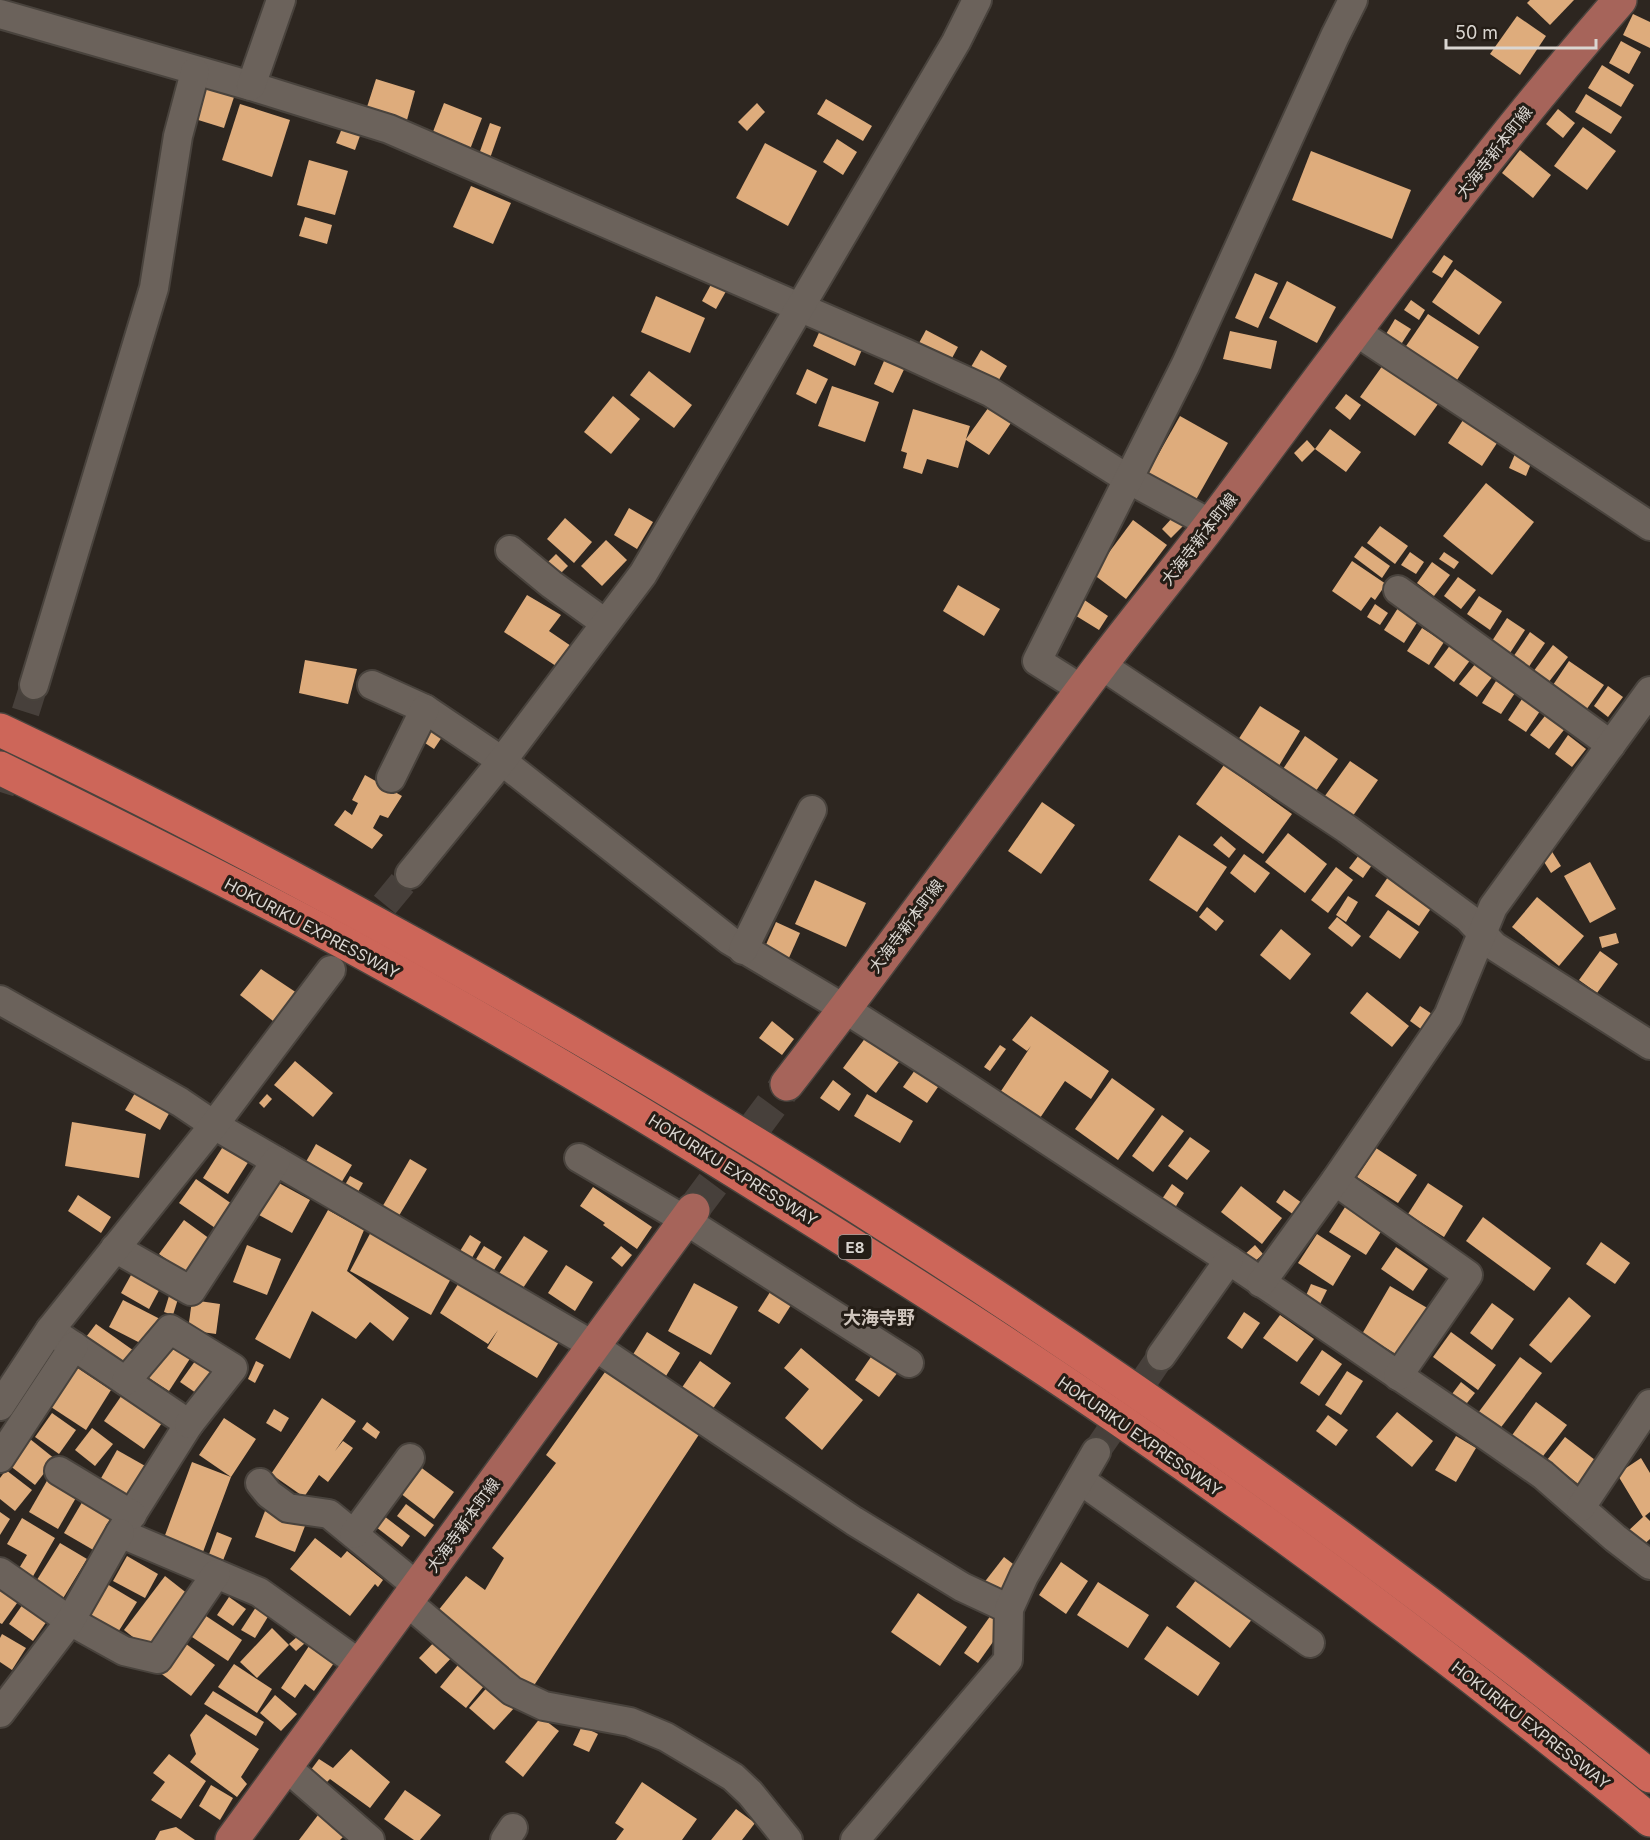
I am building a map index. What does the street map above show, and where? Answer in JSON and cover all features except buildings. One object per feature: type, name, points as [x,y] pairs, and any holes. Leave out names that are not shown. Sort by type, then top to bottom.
[{"type":"highway","name":"HOKURIKU EXPRESSWAY","points":[[0,730],[195,826],[519,1002],[668,1089],[827,1187],[993,1294],[1283,1495],[1460,1626],[1650,1776]]},
{"type":"highway","name":"HOKURIKU EXPRESSWAY","points":[[0,768],[342,942],[499,1030],[651,1119],[960,1313],[1124,1422],[1289,1541],[1433,1648],[1581,1763],[1650,1820]]},
{"type":"main road","name":"大海寺新本町線","points":[[787,1084],[1355,331],[1553,76],[1620,0]]},
{"type":"main road","name":"大海寺新本町線","points":[[232,1840],[689,1215]]},
{"type":"street","points":[[251,86],[281,0]]},
{"type":"street","points":[[410,874],[502,761],[643,574],[956,42],[977,0]]},
{"type":"street","points":[[1353,0],[1186,364],[1037,661],[1092,677],[1347,829],[1468,918],[1494,946],[1650,1045]]},
{"type":"street","points":[[0,14],[195,72],[251,86],[389,129],[990,392],[1128,479],[1211,524]]},
{"type":"street","points":[[34,686],[154,288],[178,136],[195,72]]},
{"type":"street","points":[[1355,331],[1650,526]]},
{"type":"street","points":[[510,550],[551,584],[605,623]]},
{"type":"street","points":[[1398,590],[1611,746]]},
{"type":"street","points":[[372,685],[425,708],[502,761],[743,950],[845,1009],[950,1076],[1229,1260],[1543,1475],[1615,1538],[1650,1565]]},
{"type":"street","points":[[1260,1283],[1335,1180],[1448,1016],[1493,907],[1650,691]]},
{"type":"street","points":[[391,778],[425,708]]},
{"type":"street","points":[[743,950],[812,810]]},
{"type":"street","points":[[0,1406],[50,1330],[214,1125],[331,970]]},
{"type":"street","points":[[0,1000],[180,1101],[214,1125],[594,1346],[854,1521],[962,1587],[1009,1609]]},
{"type":"street","points":[[579,1158],[689,1215],[909,1363]]},
{"type":"street","points":[[115,1248],[191,1291],[276,1161]]},
{"type":"street","points":[[1335,1180],[1468,1275],[1398,1376]]},
{"type":"street","points":[[1161,1356],[1229,1260]]},
{"type":"street","points":[[0,1713],[70,1621],[126,1524],[189,1424],[233,1368],[170,1329],[126,1382]]},
{"type":"street","points":[[50,1330],[189,1424]]},
{"type":"street","points":[[0,1458],[74,1346]]},
{"type":"street","points":[[1581,1507],[1650,1404]]},
{"type":"street","points":[[855,1840],[1008,1660],[1009,1609],[1024,1576],[1096,1452]]},
{"type":"street","points":[[354,1534],[410,1458]]},
{"type":"street","points":[[59,1470],[126,1524],[216,1574],[259,1592],[361,1665]]},
{"type":"street","points":[[1080,1480],[1310,1643]]},
{"type":"street","points":[[260,1483],[269,1494],[288,1508],[329,1514],[354,1534],[512,1691],[544,1706],[630,1722],[666,1737],[733,1777],[750,1792],[788,1840]]},
{"type":"street","points":[[0,1572],[70,1621],[124,1651],[158,1659],[216,1574]]},
{"type":"street","points":[[285,1767],[370,1840]]},
{"type":"tunnel","points":[[0,792],[34,685]]},
{"type":"tunnel","points":[[358,937],[410,874]]},
{"type":"tunnel","points":[[693,1210],[787,1084]]},
{"type":"tunnel","points":[[1096,1452],[1161,1356]]},
{"type":"district","name":"大海寺野","points":[[879,1317]]}]
